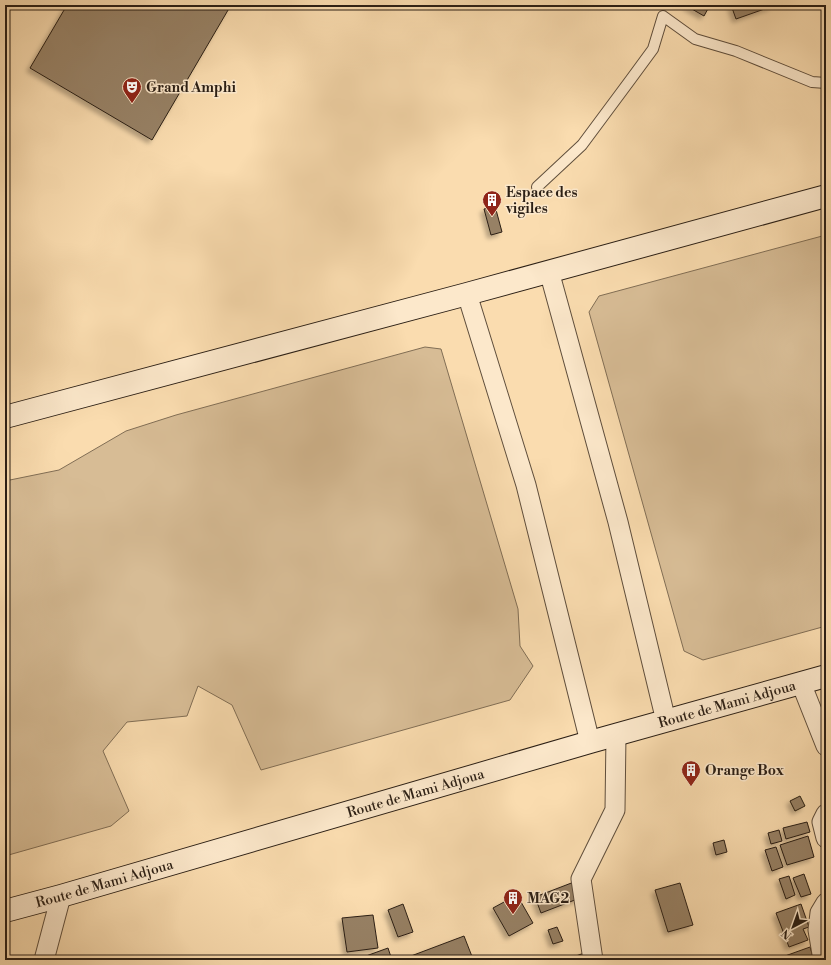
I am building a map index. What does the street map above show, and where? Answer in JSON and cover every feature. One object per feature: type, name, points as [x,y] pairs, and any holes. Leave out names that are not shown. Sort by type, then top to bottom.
[{"type":"street","points":[[5,417],[467,294],[826,196]]},
{"type":"street","points":[[549,271],[618,522],[666,721]]},
{"type":"street","points":[[467,294],[526,485],[590,742]]},
{"type":"street","name":"Route de Mami Adjoua","points":[[5,911],[590,742],[826,676]]},
{"type":"street","points":[[801,683],[826,746]]},
{"type":"street","points":[[593,960],[581,879],[615,810],[616,735]]},
{"type":"street","points":[[826,814],[822,822],[826,838]]},
{"type":"street","points":[[44,960],[61,896]]},
{"type":"street","points":[[823,960],[818,930],[820,913],[826,903]]},
{"type":"lane","points":[[537,187],[582,145],[596,127],[653,49],[663,16],[695,39],[736,51],[812,82],[826,83]]},
{"type":"shaded area","points":[[826,235],[826,626],[703,660],[684,651],[589,312],[599,296]]},
{"type":"shaded area","points":[[425,347],[441,349],[518,609],[520,646],[533,666],[510,700],[261,770],[232,705],[198,686],[187,716],[127,722],[103,751],[129,811],[111,826],[5,856],[5,481],[59,470],[126,431],[176,415]]},
{"type":"building","name":"Grand Amphi","points":[[67,5],[231,5],[152,140],[30,68]]},
{"type":"building","points":[[685,5],[710,5],[704,16]]},
{"type":"building","points":[[731,5],[772,5],[773,6],[736,19]]},
{"type":"building","name":"Espace des vigiles","points":[[495,206],[502,232],[491,235],[484,209]]},
{"type":"building","points":[[800,796],[805,806],[795,811],[790,801]]},
{"type":"building","points":[[807,822],[810,832],[786,839],[783,828]]},
{"type":"building","points":[[779,830],[782,841],[771,844],[768,833]]},
{"type":"building","points":[[808,836],[814,857],[787,865],[780,845]]},
{"type":"building","points":[[724,840],[727,852],[716,855],[713,843]]},
{"type":"building","points":[[776,847],[783,867],[772,871],[765,850]]},
{"type":"building","points":[[804,874],[811,894],[801,897],[793,878]]},
{"type":"building","points":[[789,876],[795,895],[786,899],[779,879]]},
{"type":"building","points":[[574,882],[580,898],[541,913],[535,897]]},
{"type":"building","points":[[680,883],[693,925],[668,932],[655,890]]},
{"type":"building","name":"MAG2","points":[[517,895],[533,923],[509,936],[493,908]]},
{"type":"building","points":[[403,904],[413,932],[398,937],[388,910]]},
{"type":"building","points":[[801,904],[809,927],[803,929],[808,940],[789,947],[776,913]]},
{"type":"building","points":[[373,915],[378,948],[347,952],[342,918]]},
{"type":"building","points":[[557,927],[563,941],[553,944],[548,930]]},
{"type":"building","points":[[464,936],[473,959],[413,960],[411,956]]},
{"type":"building","points":[[810,947],[814,960],[787,960],[785,956]]},
{"type":"building","points":[[388,948],[392,960],[355,960]]},
{"type":"building","points":[[587,952],[590,960],[574,960],[573,957]]},
{"type":"place","name":"Grand Amphi","points":[[132,104]]},
{"type":"place","name":"Espace des vigiles","points":[[492,217]]},
{"type":"place","name":"Orange Box","points":[[691,787]]},
{"type":"place","name":"MAG2","points":[[513,915]]}]
